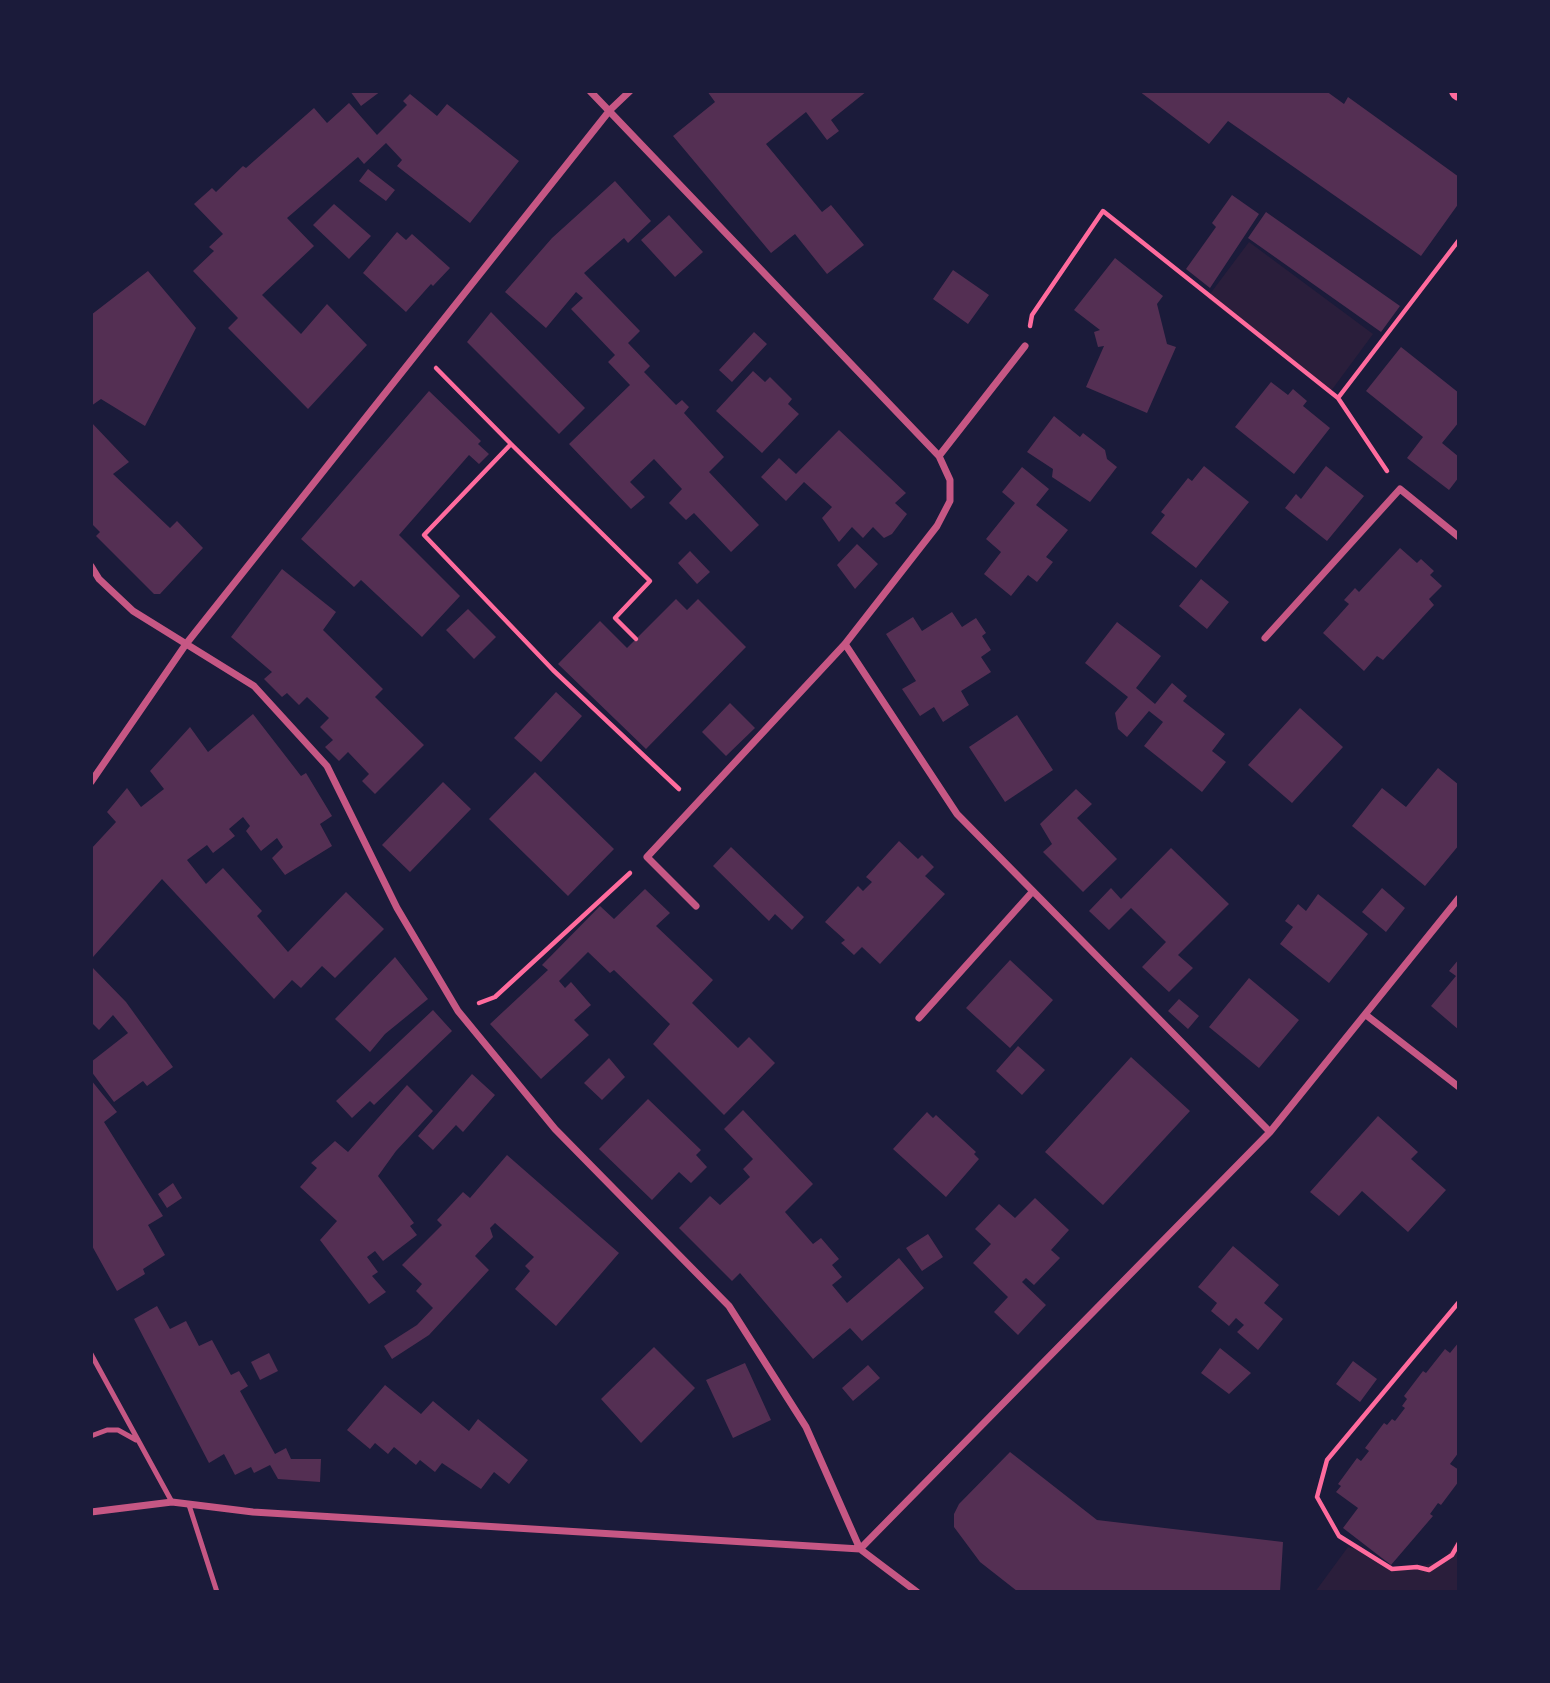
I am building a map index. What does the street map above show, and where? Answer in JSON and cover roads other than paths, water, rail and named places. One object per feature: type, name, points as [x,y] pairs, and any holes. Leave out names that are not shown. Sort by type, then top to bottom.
[{"type":"street","points":[[590,91],[939,456],[950,480],[950,501],[937,526],[845,644],[698,806],[647,857],[696,906]]},
{"type":"street","points":[[91,782],[186,644],[418,349],[610,110],[630,91]]},
{"type":"street","points":[[939,456],[1025,346]]},
{"type":"street","points":[[1265,638],[1400,489],[1459,537]]},
{"type":"street","points":[[91,566],[99,579],[133,611],[254,686],[327,765],[397,908],[458,1011],[555,1129],[729,1306],[806,1427],[860,1549],[917,1592]]},
{"type":"street","points":[[845,644],[957,814],[1270,1132]]},
{"type":"street","points":[[919,1018],[1033,891]]},
{"type":"street","points":[[91,1512],[172,1502],[253,1512],[860,1549],[1270,1132],[1459,898]]},
{"type":"street","points":[[1366,1015],[1459,1087]]},
{"type":"lane","points":[[91,1354],[172,1502]]},
{"type":"lane","points":[[91,1436],[107,1430],[118,1430],[137,1441],[144,1451]]},
{"type":"lane","points":[[189,1504],[217,1592]]}]
